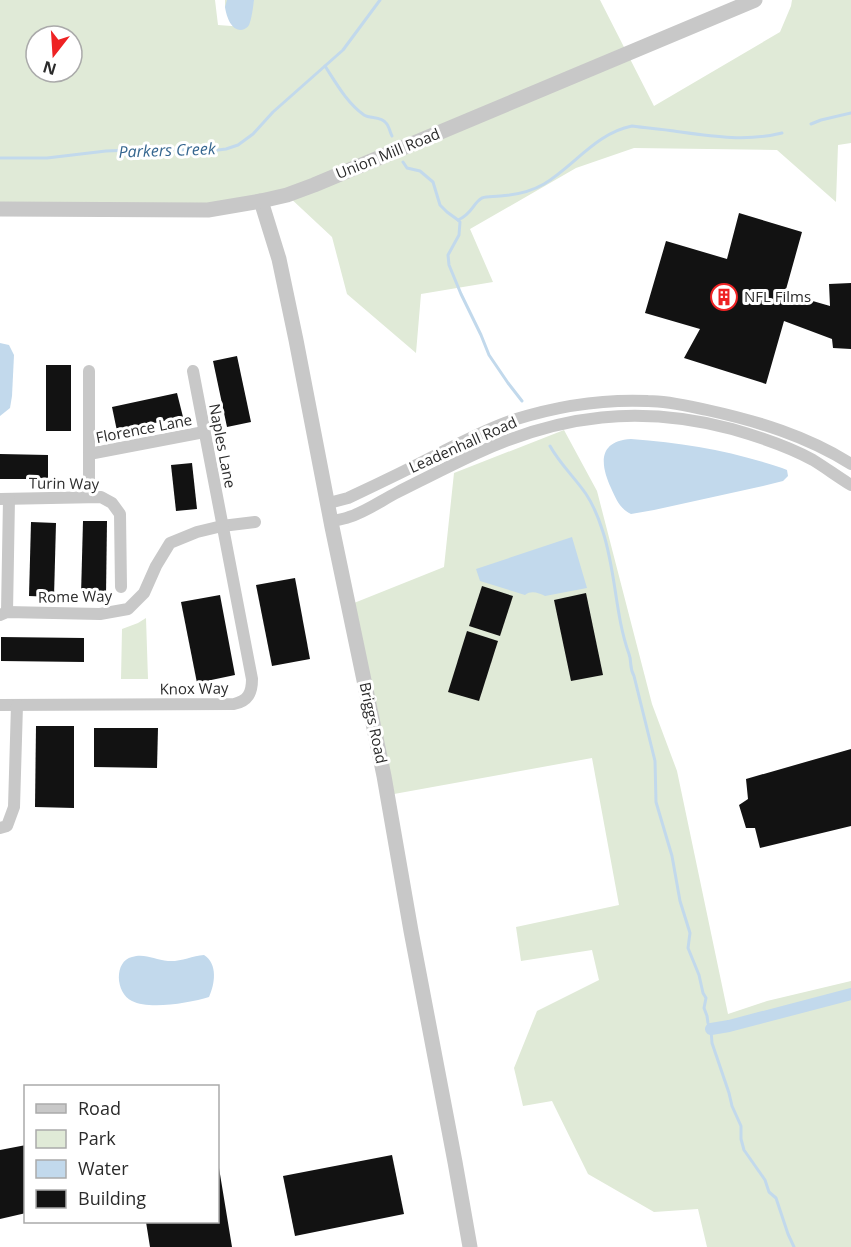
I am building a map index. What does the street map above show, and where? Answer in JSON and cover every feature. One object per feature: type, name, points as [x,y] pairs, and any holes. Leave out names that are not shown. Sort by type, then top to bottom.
[{"type":"street","name":"Union Mill Road","points":[[0,209],[208,210],[287,195],[755,0]]},
{"type":"street","name":"Briggs Road","points":[[261,201],[279,259],[384,776],[470,1247]]},
{"type":"street","points":[[88,371],[89,497]]},
{"type":"street","name":"Naples Lane","points":[[193,371],[222,526]]},
{"type":"street","name":"Leadenhall Road","points":[[328,503],[348,498],[476,435],[512,421],[570,406],[610,402],[651,401],[690,406],[740,417],[809,442],[851,464]]},
{"type":"street","name":"Leadenhall Road","points":[[332,521],[351,517],[397,492],[502,442],[548,427],[598,417],[635,415],[674,417],[754,435],[813,460],[851,485]]},
{"type":"street","name":"Florence Lane","points":[[89,454],[204,432]]},
{"type":"street","name":"Turin Way","points":[[4,499],[101,497],[112,503],[120,514],[121,587]]},
{"type":"street","points":[[3,613],[4,499]]},
{"type":"street","name":"Rome Way","points":[[3,613],[100,614],[129,609],[144,593],[156,566],[171,543],[197,532],[255,522]]},
{"type":"street","name":"Knox Way","points":[[0,705],[234,704],[248,697],[252,688],[252,679],[222,526]]},
{"type":"street","points":[[0,828],[7,826],[15,807],[17,705]]},
{"type":"green space","points":[[0,0],[215,0],[218,25],[245,27],[225,7],[225,0],[600,0],[654,106],[780,32],[792,0],[851,0],[851,143],[838,145],[836,202],[777,150],[634,148],[576,168],[470,229],[493,282],[421,294],[416,353],[347,294],[332,237],[287,195],[251,203],[0,206]]},
{"type":"green space","points":[[564,430],[597,491],[652,704],[677,771],[728,1014],[767,1001],[851,981],[851,1247],[707,1247],[698,1209],[654,1212],[588,1174],[552,1101],[523,1106],[514,1068],[537,1011],[599,980],[592,950],[521,961],[516,927],[619,905],[592,758],[383,796],[349,605],[444,567],[454,473]]},
{"type":"green space","points":[[146,618],[148,679],[121,679],[122,629]]},
{"type":"water","points":[[227,0],[254,0],[250,22],[246,28],[237,29],[231,25],[225,7]]},
{"type":"water","points":[[0,343],[9,345],[14,355],[10,408],[0,416]]},
{"type":"water","points":[[631,439],[689,445],[726,452],[782,468],[787,470],[788,476],[783,481],[763,486],[631,514],[621,506],[607,479],[604,455],[612,444]]},
{"type":"water","points":[[572,537],[587,588],[545,596],[532,592],[525,595],[480,581],[476,569]]},
{"type":"water","points":[[204,955],[212,964],[214,974],[209,997],[181,1003],[149,1005],[132,1001],[122,991],[119,978],[122,964],[132,957],[141,956],[172,961]]},
{"type":"building","name":"NFL Films","points":[[739,213],[802,232],[785,293],[830,306],[829,284],[851,283],[851,349],[833,348],[832,339],[784,321],[766,384],[684,358],[700,329],[645,313],[666,241],[727,259]]},
{"type":"building","points":[[237,356],[251,422],[227,427],[213,361]]},
{"type":"building","points":[[46,365],[71,365],[71,431],[46,431]]},
{"type":"building","points":[[177,393],[183,417],[117,431],[112,407]]},
{"type":"building","points":[[0,454],[48,455],[48,479],[0,479]]},
{"type":"building","points":[[192,463],[197,509],[176,511],[171,465]]},
{"type":"building","points":[[83,521],[107,521],[106,595],[81,595]]},
{"type":"building","points":[[31,522],[56,523],[54,597],[29,596]]},
{"type":"building","points":[[295,578],[310,659],[272,666],[256,585]]},
{"type":"building","points":[[482,586],[513,596],[500,636],[469,626]]},
{"type":"building","points":[[586,593],[603,675],[571,681],[554,600]]},
{"type":"building","points":[[220,595],[235,675],[197,683],[181,602]]},
{"type":"building","points":[[467,631],[498,641],[479,701],[448,692]]},
{"type":"building","points":[[1,637],[84,638],[84,662],[1,661]]},
{"type":"building","points":[[36,726],[74,726],[74,808],[35,807]]},
{"type":"building","points":[[94,728],[158,728],[157,768],[94,767]]},
{"type":"building","points":[[851,749],[851,826],[760,848],[755,828],[746,828],[739,805],[748,799],[746,779]]},
{"type":"building","points":[[24,1145],[24,1213],[0,1219],[0,1150]]},
{"type":"building","points":[[392,1155],[404,1214],[295,1236],[283,1176]]},
{"type":"building","points":[[219,1168],[232,1247],[150,1247],[146,1223],[219,1223]]},
{"type":"waterway","name":"Parkers Creek","points":[[0,158],[47,158],[106,151],[160,149],[210,151],[238,145],[253,134],[273,112],[343,50],[380,0]]},
{"type":"waterway","points":[[325,66],[352,105],[364,115],[384,121],[392,136]]},
{"type":"waterway","points":[[811,124],[851,113]]},
{"type":"waterway","points":[[458,220],[482,198],[517,194],[544,184],[607,135],[632,126],[728,137],[755,137],[782,133]]},
{"type":"waterway","points":[[403,162],[407,168],[420,171],[433,182],[440,205],[460,222],[459,235],[448,255],[449,265],[489,355],[522,401]]},
{"type":"waterway","points":[[550,446],[589,499],[603,532],[611,562],[624,639],[655,761],[656,802],[672,856],[680,901],[690,933],[688,948],[706,998],[704,1008],[711,1030],[712,1043],[732,1106],[741,1126],[744,1150],[765,1180],[769,1192],[776,1198],[794,1247]]},
{"type":"waterway","points":[[711,1029],[851,994]]},
{"type":"place","name":"NFL Films","points":[[724,297]]}]
